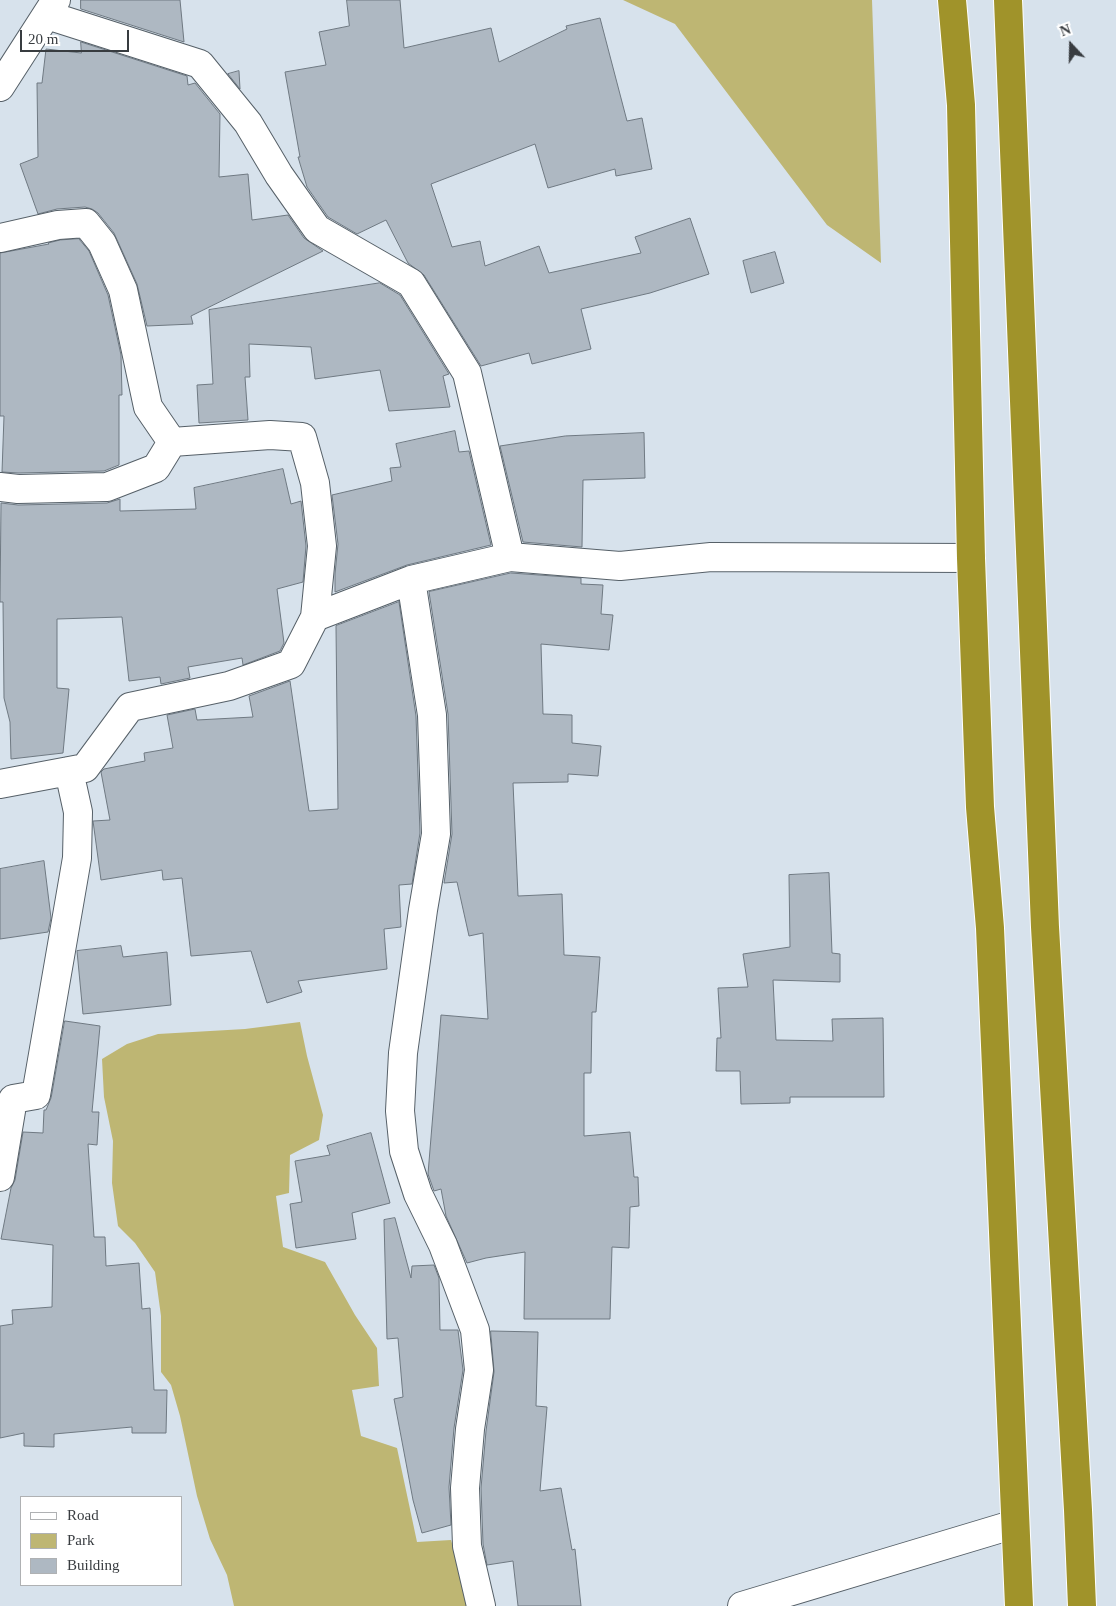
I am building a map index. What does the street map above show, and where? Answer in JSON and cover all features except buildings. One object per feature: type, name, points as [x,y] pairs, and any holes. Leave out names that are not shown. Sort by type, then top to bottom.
[{"type":"highway","points":[[952,0],[960,105],[971,558],[980,806],[990,928],[1019,1606]]},
{"type":"highway","points":[[1008,0],[1045,927],[1082,1606]]},
{"type":"street","points":[[0,87],[52,8],[200,64],[248,123],[280,175],[317,229],[410,283],[467,373],[510,557]]},
{"type":"street","points":[[0,238],[58,225],[86,223],[102,243],[122,290],[148,407],[172,442]]},
{"type":"street","points":[[0,784],[85,768],[130,706],[229,686],[291,664],[316,617],[322,546],[315,483],[302,437],[270,435],[172,442]]},
{"type":"street","points":[[0,487],[18,489],[107,487],[156,468],[172,442]]},
{"type":"street","points":[[316,617],[411,580],[510,557],[620,566],[711,557],[971,558]]},
{"type":"street","points":[[411,580],[432,714],[436,834],[423,910],[405,1044],[400,1111],[404,1152],[418,1194],[443,1245],[475,1330],[479,1370],[470,1429],[465,1488],[467,1546],[481,1606]]},
{"type":"street","points":[[0,1176],[13,1099],[36,1095],[69,913],[77,858],[78,812],[69,771]]},
{"type":"street","points":[[742,1606],[1015,1524]]},
{"type":"green space","points":[[623,0],[872,0],[881,263],[827,225],[675,24]]},
{"type":"green space","points":[[300,1022],[323,1115],[319,1140],[290,1155],[289,1193],[276,1196],[283,1247],[325,1262],[355,1315],[377,1348],[379,1386],[352,1390],[361,1436],[397,1448],[417,1542],[451,1540],[470,1606],[234,1606],[227,1575],[210,1539],[197,1496],[180,1416],[171,1385],[161,1372],[161,1316],[155,1272],[135,1243],[118,1226],[112,1183],[113,1141],[104,1097],[102,1059],[127,1044],[158,1034],[245,1029]]}]
